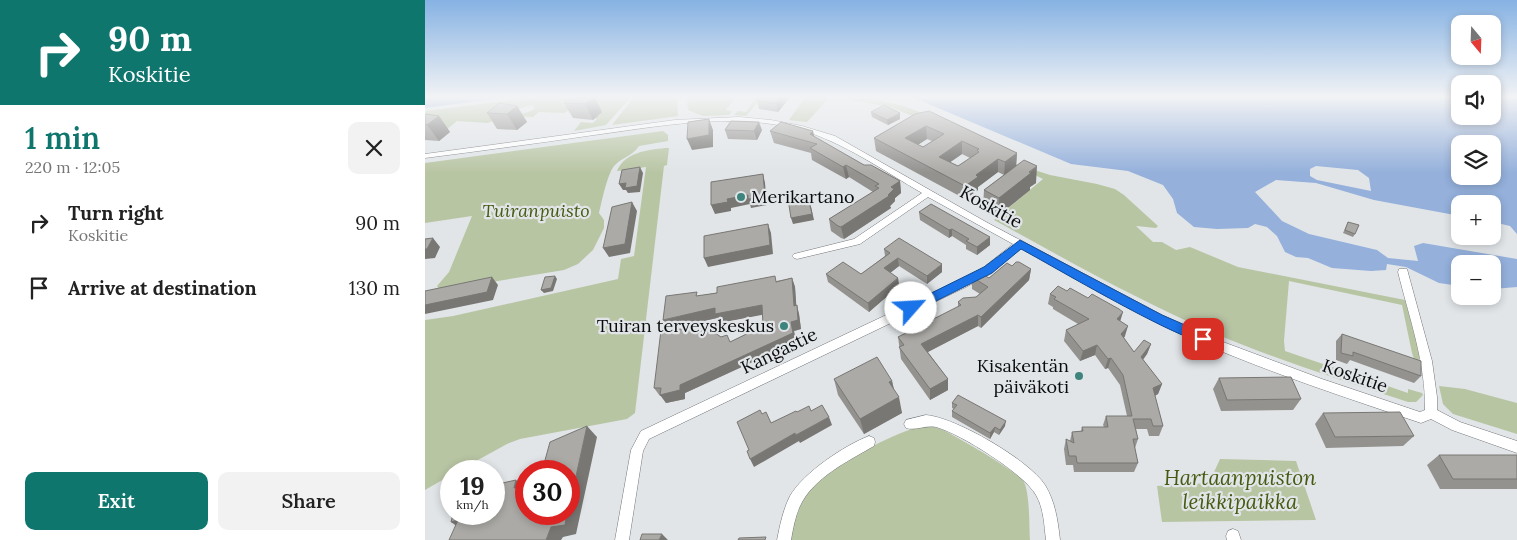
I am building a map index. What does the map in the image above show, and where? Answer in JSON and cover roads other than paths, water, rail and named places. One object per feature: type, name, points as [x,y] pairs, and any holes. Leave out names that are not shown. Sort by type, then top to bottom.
[{"type":"street","name":"Koskitie","points":[[425,156],[672,123],[693,122]]},
{"type":"street","name":"Koskitie","points":[[767,122],[797,126],[821,133],[1158,318],[1203,339],[1421,418],[1431,413],[1456,426],[1517,447]]},
{"type":"street","points":[[797,256],[857,242],[929,192]]},
{"type":"street","name":"Kangastie","points":[[622,540],[637,450],[645,436],[962,284],[988,270],[1020,243]]},
{"type":"street","points":[[1403,272],[1428,368],[1432,404],[1431,413]]},
{"type":"street","points":[[910,424],[923,420],[945,424],[996,453],[1028,475],[1037,484],[1047,505],[1051,517],[1053,540]]},
{"type":"street","points":[[784,540],[798,494],[813,480],[869,442]]},
{"type":"water","points":[[972,122],[1451,122],[1451,125],[1501,125],[1501,122],[1517,122],[1517,234],[1510,226],[1501,224],[1501,195],[1451,195],[1451,214],[1374,200],[1316,183],[1276,180],[1255,192],[1282,221],[1309,234],[1377,250],[1388,258],[1418,261],[1414,246],[1423,243],[1494,255],[1451,255],[1451,285],[1439,283],[1406,267],[1387,264],[1386,270],[1371,271],[1332,268],[1308,258],[1296,257],[1285,252],[1277,236],[1267,227],[1255,224],[1248,228],[1217,229],[1194,227],[1177,213],[1173,199],[1163,185],[1128,171],[1071,164]],"holes":[[[1316,166],[1358,170],[1369,178],[1371,191],[1317,180],[1310,176],[1310,169]]]},
{"type":"water","points":[[1501,256],[1517,259],[1517,287],[1501,288]]},
{"type":"place","name":"Merikartano","points":[[741,197]]},
{"type":"place","name":"Tuiran terveyskeskus","points":[[784,326]]},
{"type":"place","name":"Kisakentän päiväkoti","points":[[1079,376]]},
{"type":"park label","name":"Tuiranpuisto","points":[[536,211]]},
{"type":"park label","name":"Hartaanpuiston leikkipaikka","points":[[1240,490]]}]
